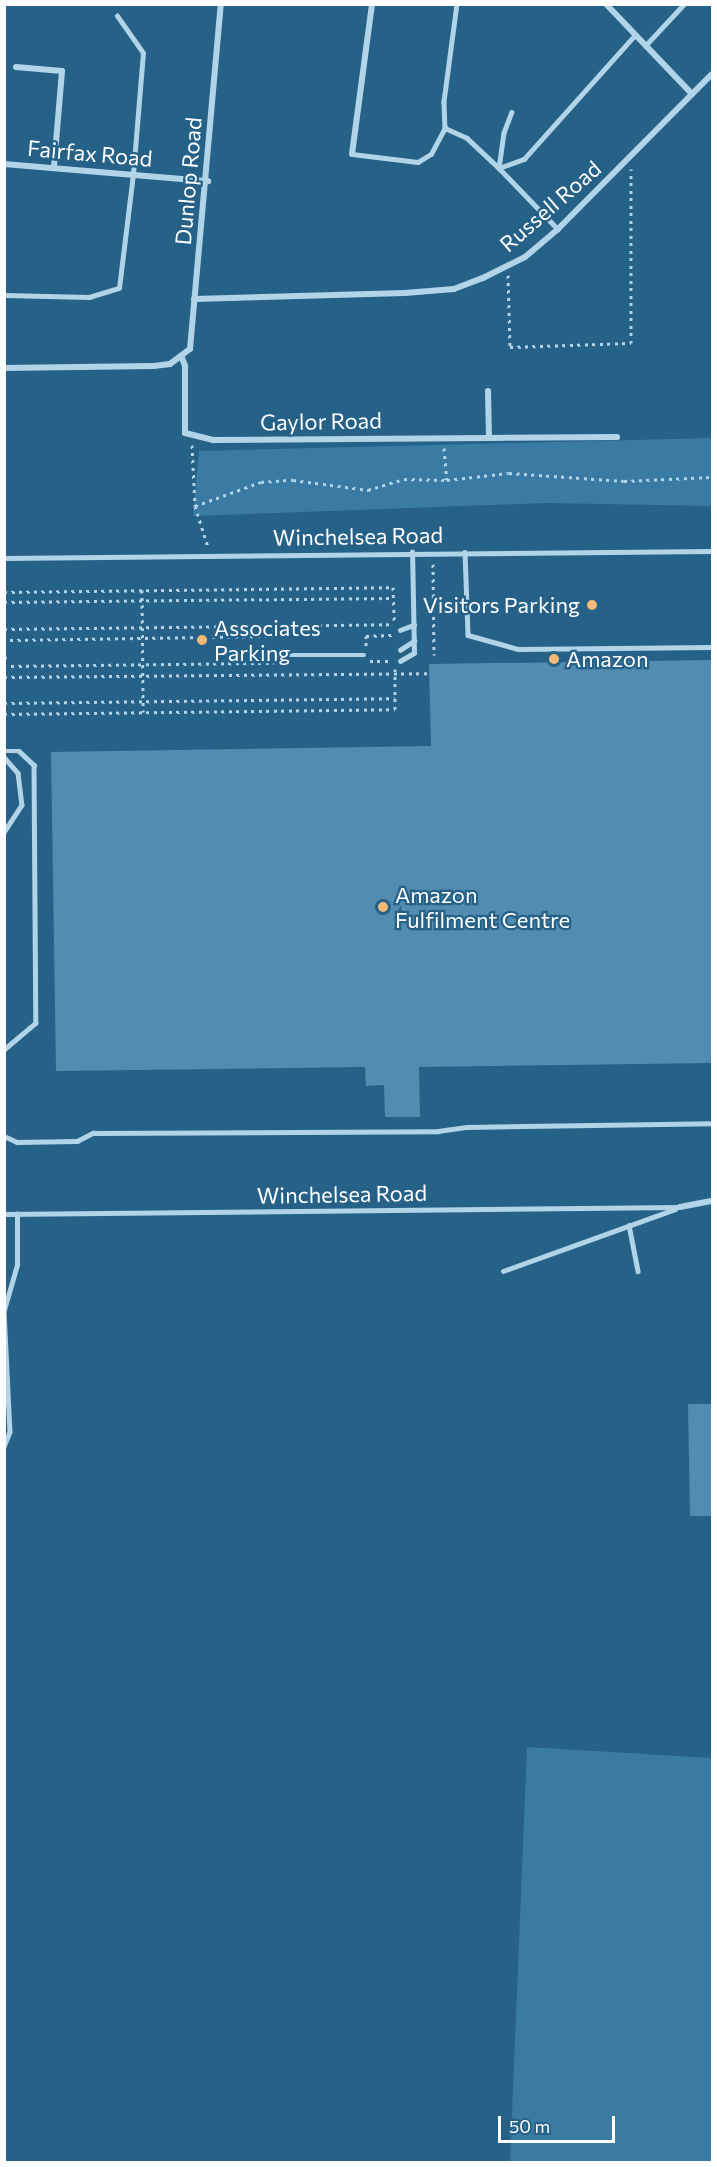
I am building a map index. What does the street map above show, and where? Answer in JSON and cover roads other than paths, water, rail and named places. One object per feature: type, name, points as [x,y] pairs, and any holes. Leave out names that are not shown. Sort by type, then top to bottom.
[{"type":"street","name":"Dunlop Road","points":[[182,358],[190,349],[208,181],[221,4]]},
{"type":"street","points":[[352,154],[372,4]]},
{"type":"street","points":[[606,4],[692,94]]},
{"type":"street","points":[[16,67],[62,70],[54,167]]},
{"type":"street","name":"Russell Road","points":[[194,298],[454,289],[503,269],[525,257],[558,229],[712,74]]},
{"type":"street","name":"Fairfax Road","points":[[4,164],[208,181]]},
{"type":"street","points":[[4,368],[154,366],[182,358]]},
{"type":"street","name":"Gaylor Road","points":[[182,358],[185,366],[184,433],[214,440],[617,437]]},
{"type":"street","points":[[488,391],[489,438]]},
{"type":"street","points":[[680,1207],[712,1201]]},
{"type":"lane","points":[[352,154],[418,162],[431,154],[445,128],[444,102],[457,4]]},
{"type":"lane","points":[[645,46],[684,4]]},
{"type":"lane","points":[[4,296],[89,297],[119,288],[133,174],[142,53],[117,16]]},
{"type":"lane","points":[[499,168],[524,159],[635,35]]},
{"type":"lane","points":[[499,168],[504,133],[512,112]]},
{"type":"lane","points":[[445,128],[467,138],[558,229]]},
{"type":"lane","name":"Winchelsea Road","points":[[4,558],[412,552],[712,551]]},
{"type":"lane","points":[[398,661],[414,653],[412,552]]},
{"type":"lane","points":[[465,552],[468,635],[518,650],[712,647]]},
{"type":"lane","points":[[400,630],[414,625]]},
{"type":"lane","points":[[397,651],[414,641]]},
{"type":"lane","points":[[286,655],[364,655]]},
{"type":"lane","points":[[4,751],[19,751],[34,765],[36,1023],[4,1050]]},
{"type":"lane","points":[[4,757],[18,773],[22,806],[4,833]]},
{"type":"lane","points":[[4,1136],[16,1142],[77,1141],[93,1132],[430,1131],[466,1127],[712,1123]]},
{"type":"lane","points":[[502,1270],[680,1207]]},
{"type":"lane","name":"Winchelsea Road","points":[[4,1214],[680,1207]]},
{"type":"lane","points":[[4,1447],[10,1432],[4,1310],[17,1265],[17,1214]]},
{"type":"lane","points":[[628,1225],[638,1271]]},
{"type":"place","name":"Visitors Parking","points":[[592,605]]},
{"type":"place","name":"Associates Parking","points":[[202,640]]},
{"type":"place","name":"Amazon","points":[[554,659]]},
{"type":"place","name":"Amazon Fulfilment Centre","points":[[383,907]]}]
